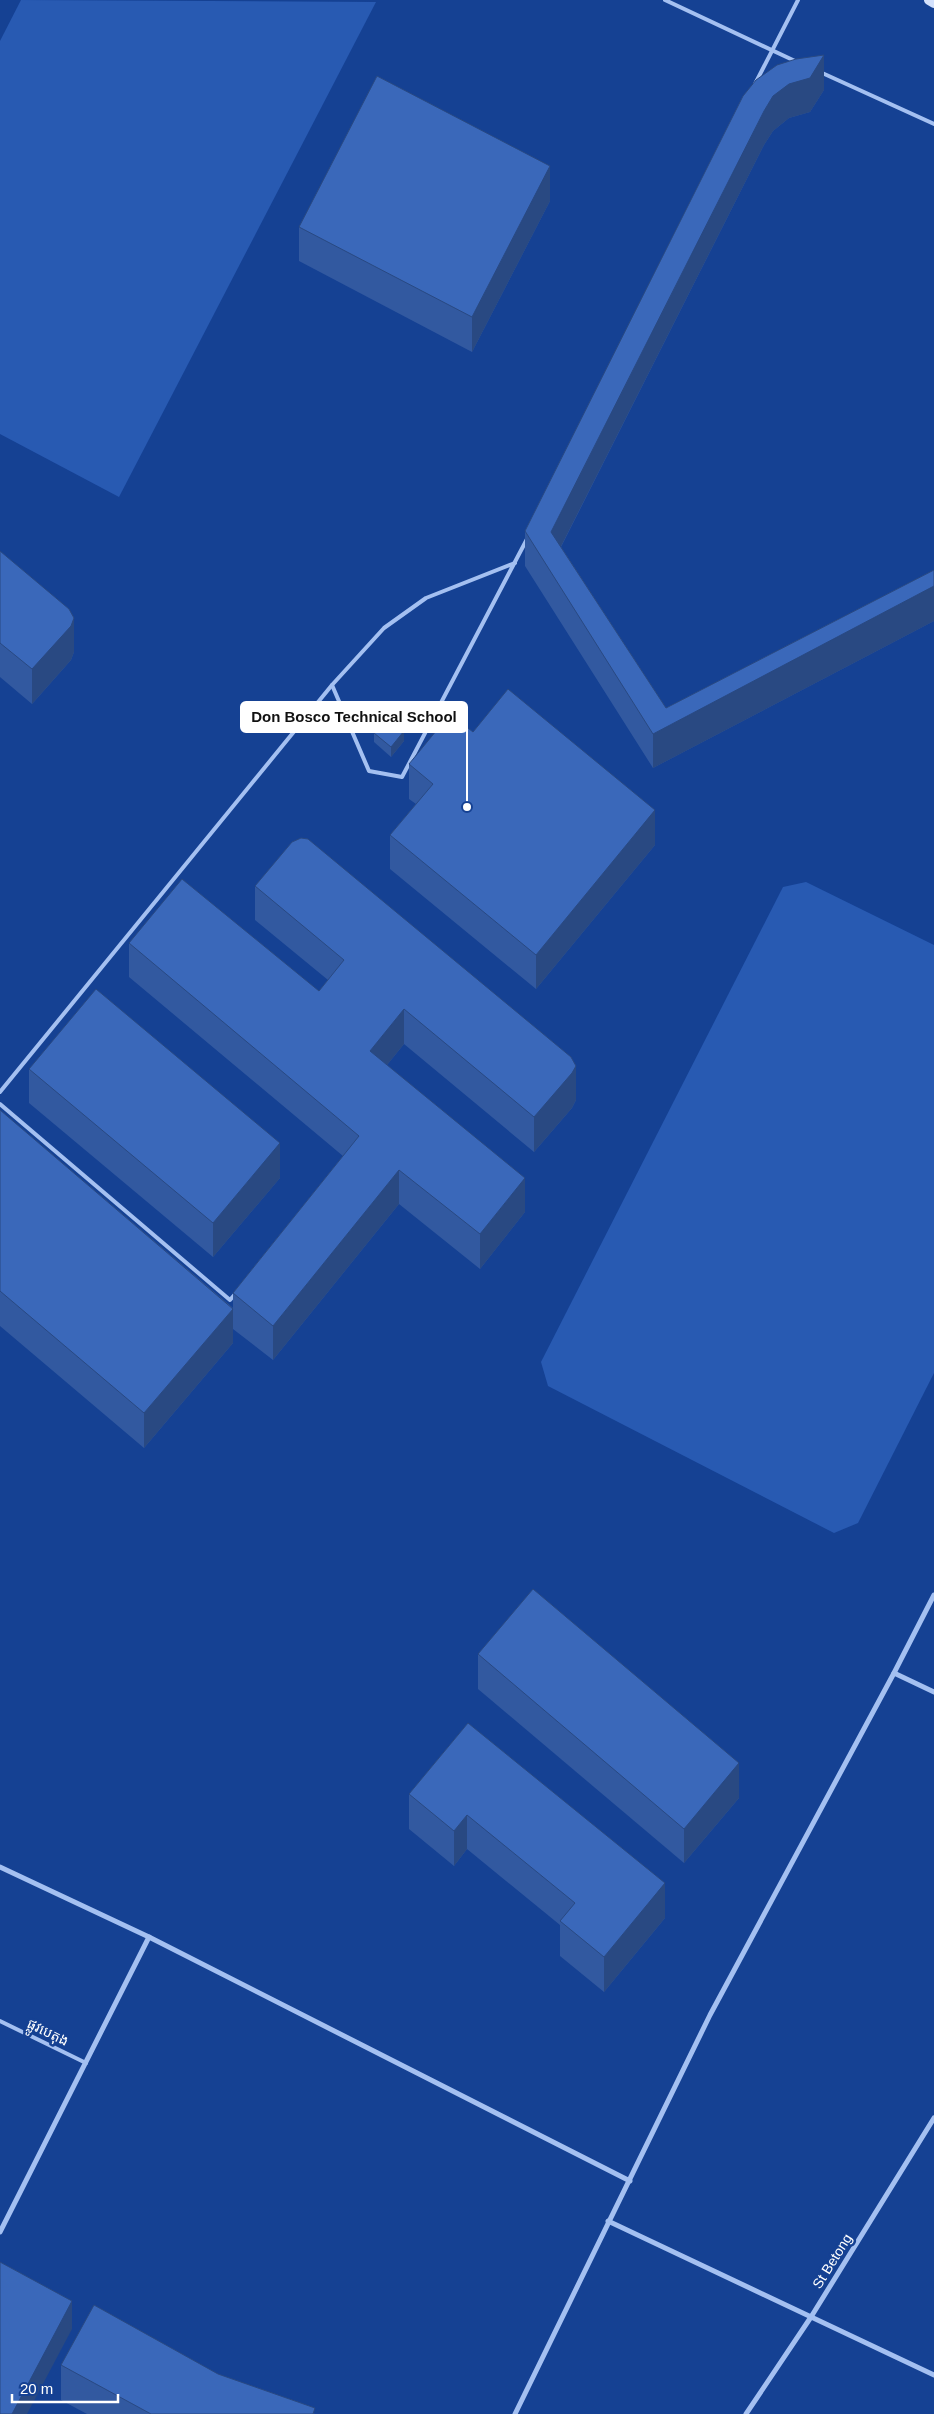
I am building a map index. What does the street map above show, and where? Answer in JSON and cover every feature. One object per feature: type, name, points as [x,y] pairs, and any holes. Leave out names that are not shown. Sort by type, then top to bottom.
[{"type":"main road","points":[[929,0],[934,2]]},
{"type":"street","points":[[514,2414],[710,2015],[934,1595]]},
{"type":"street","points":[[894,1673],[934,1692]]},
{"type":"street","points":[[0,1868],[149,1937],[630,2181]]},
{"type":"street","points":[[0,2232],[149,1937]]},
{"type":"street","name":"St Betong","points":[[746,2414],[811,2317],[934,2118]]},
{"type":"street","points":[[608,2221],[934,2375]]},
{"type":"lane","points":[[665,0],[798,62]]},
{"type":"lane","points":[[754,86],[798,0]]},
{"type":"lane","points":[[816,71],[934,124]]},
{"type":"lane","points":[[332,685],[369,771],[402,777],[529,536]]},
{"type":"lane","points":[[0,1092],[332,685],[384,628],[426,598],[516,563]]},
{"type":"lane","points":[[0,1104],[230,1300],[242,1286]]},
{"type":"lane","name":"ផ្លូវបេតុង","points":[[0,2021],[86,2063]]},
{"type":"shaded area","points":[[21,0],[376,2],[119,497],[0,434],[0,41]]},
{"type":"shaded area","points":[[806,882],[934,945],[934,1373],[858,1523],[834,1533],[548,1386],[541,1362],[783,887]]},
{"type":"building","points":[[824,55],[810,78],[789,84],[773,96],[764,111],[551,532],[666,708],[934,570],[934,586],[653,734],[525,531],[743,96],[756,80],[777,65],[796,59]]},
{"type":"building","points":[[377,76],[550,166],[472,317],[299,227]]},
{"type":"building","points":[[0,551],[69,609],[74,618],[71,626],[32,669],[0,643]]},
{"type":"building","points":[[508,689],[655,810],[536,955],[390,835],[433,784],[409,764],[450,714],[473,732]]},
{"type":"building","points":[[387,717],[404,731],[391,747],[374,733]]},
{"type":"building","points":[[301,838],[308,839],[571,1057],[576,1066],[534,1117],[404,1009],[370,1051],[525,1178],[480,1234],[399,1170],[273,1326],[233,1293],[359,1136],[129,943],[182,879],[319,991],[344,960],[255,886],[292,842]]},
{"type":"building","points":[[96,989],[280,1143],[213,1223],[29,1069]]},
{"type":"building","points":[[0,1110],[233,1309],[144,1413],[0,1291]]},
{"type":"building","points":[[533,1589],[739,1763],[684,1829],[478,1654]]},
{"type":"building","points":[[468,1723],[665,1883],[604,1957],[560,1921],[575,1903],[467,1815],[454,1831],[409,1794]]},
{"type":"building","points":[[0,2262],[72,2301],[12,2414],[0,2414]]},
{"type":"building","points":[[94,2305],[218,2374],[315,2408],[313,2414],[151,2414],[61,2365]]},
{"type":"place","name":"Don Bosco Technical School","points":[[467,807]]}]
